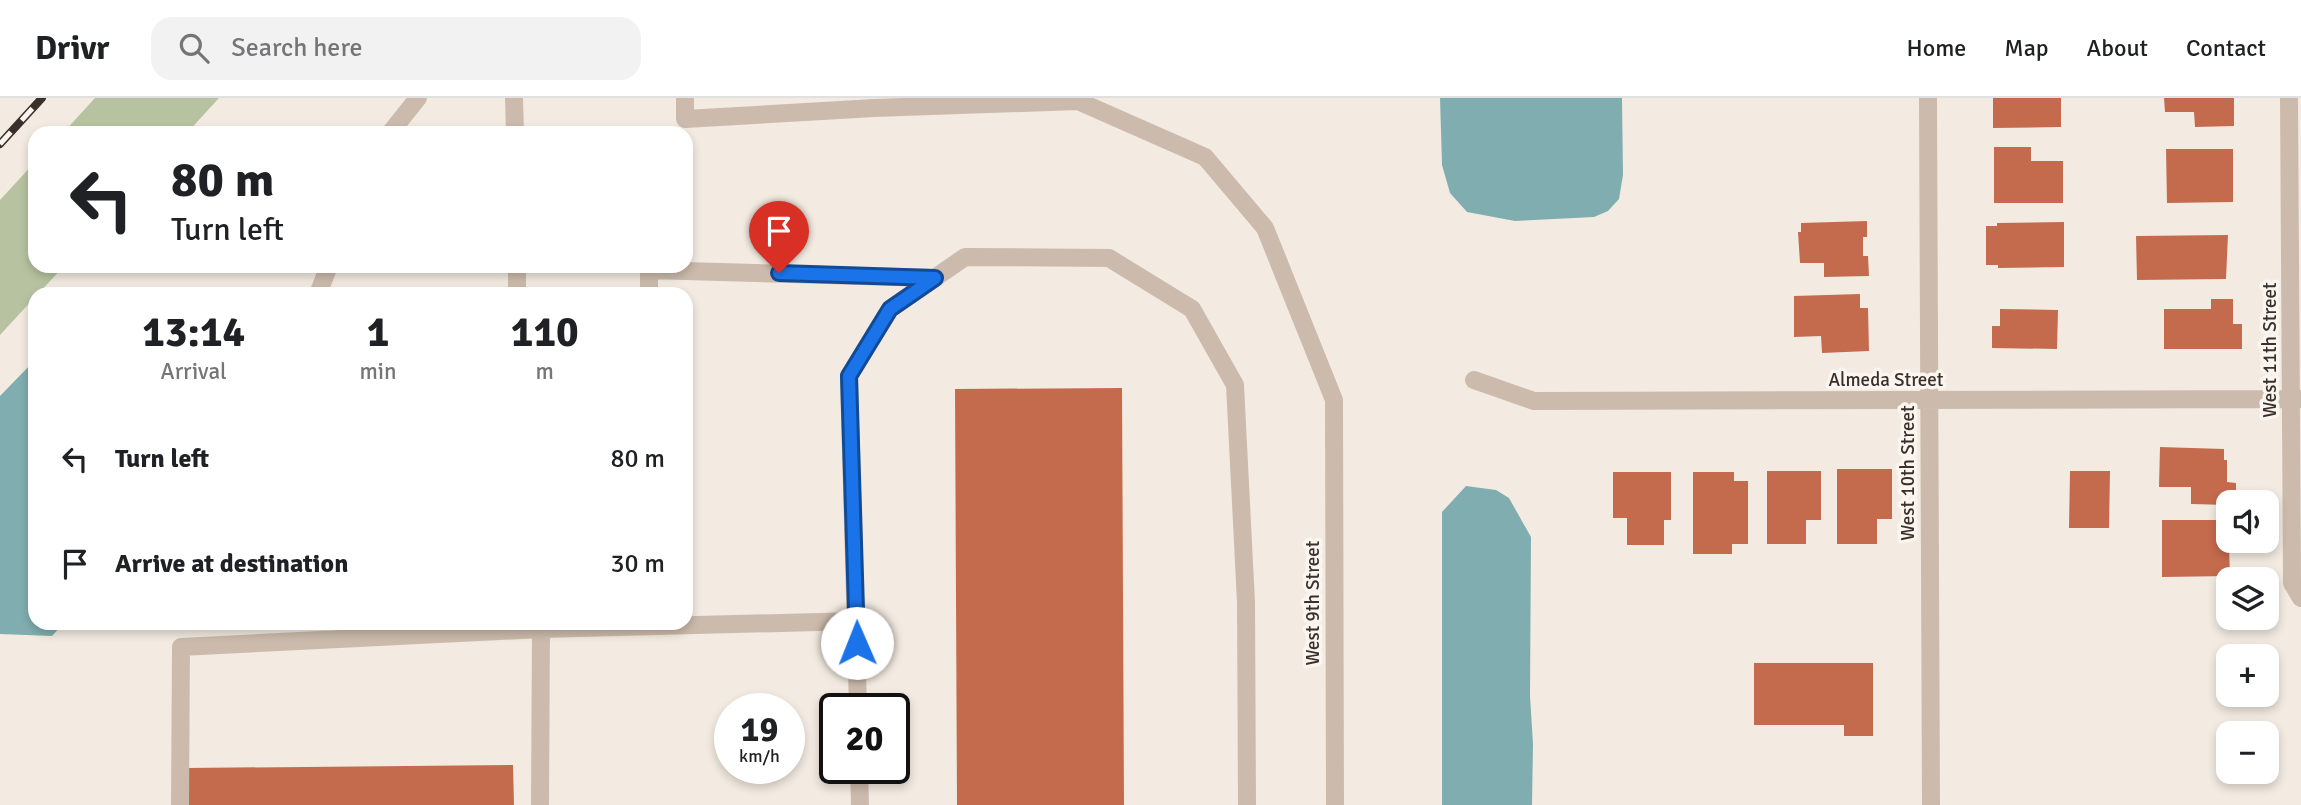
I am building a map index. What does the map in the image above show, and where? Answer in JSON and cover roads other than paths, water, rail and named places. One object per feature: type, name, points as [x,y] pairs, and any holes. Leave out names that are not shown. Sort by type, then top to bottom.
[{"type":"street","points":[[396,126],[418,98]]},
{"type":"street","points":[[514,98],[514,126]]},
{"type":"street","points":[[685,98],[685,118],[873,103],[1078,100]]},
{"type":"street","name":"West 10th Street","points":[[1928,98],[1931,805]]},
{"type":"street","name":"West 11th Street","points":[[2290,98],[2296,400],[2292,583],[2301,598]]},
{"type":"street","name":"West 9th Street","points":[[1078,100],[1205,157],[1265,228],[1334,400],[1335,805]]},
{"type":"street","points":[[858,693],[849,376],[890,309],[965,257],[1109,258],[1192,309],[1235,385],[1246,602],[1247,805]]},
{"type":"street","points":[[693,271],[935,278]]},
{"type":"street","name":"Almeda Street","points":[[1474,380],[1534,401],[2296,400]]},
{"type":"street","points":[[693,623],[857,621]]},
{"type":"street","points":[[180,805],[181,647],[521,630]]},
{"type":"street","points":[[540,805],[541,630]]},
{"type":"street","points":[[859,784],[860,805]]},
{"type":"water","points":[[1440,98],[1622,98],[1623,175],[1619,199],[1608,211],[1594,217],[1515,221],[1467,212],[1450,193],[1442,165]]},
{"type":"water","points":[[28,367],[28,630],[58,630],[52,636],[0,634],[0,396]]},
{"type":"water","points":[[1466,486],[1496,490],[1509,498],[1531,537],[1532,805],[1442,805],[1442,512]]},
{"type":"railway","points":[[0,144],[42,98]]}]
